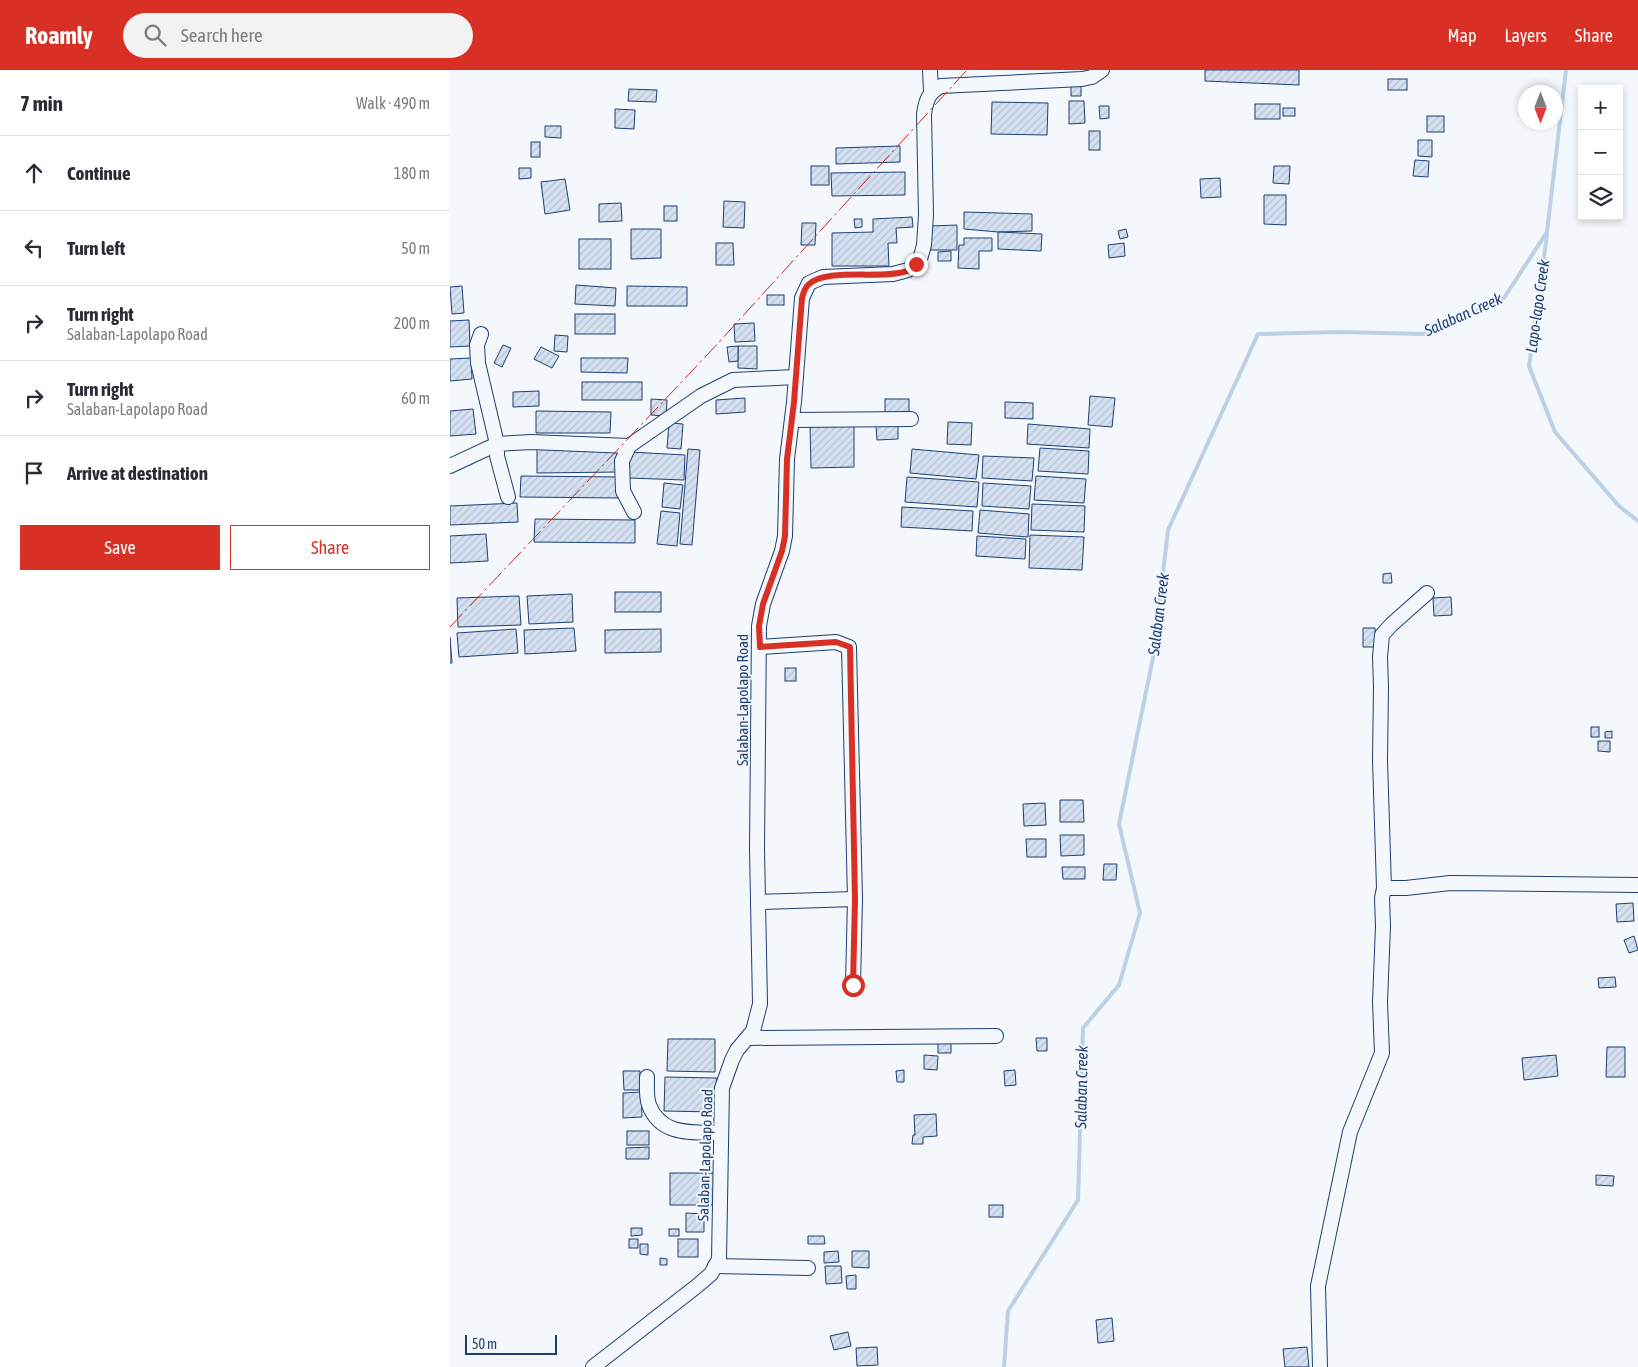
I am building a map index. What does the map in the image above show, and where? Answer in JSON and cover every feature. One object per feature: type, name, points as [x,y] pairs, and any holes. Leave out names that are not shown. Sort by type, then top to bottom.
[{"type":"street","name":"Salaban-Lapolapo Road","points":[[715,1266],[719,1259],[722,1088],[737,1050],[753,1031],[760,1004],[758,902],[759,626],[763,604],[782,551],[785,536],[787,459],[802,298],[809,283],[823,277],[892,274],[908,270],[921,256],[924,245],[926,215],[924,114],[926,102],[931,91],[930,70]]},
{"type":"street","points":[[931,91],[941,86],[1082,79],[1092,77],[1102,70]]},
{"type":"street","points":[[481,334],[477,345],[478,362],[508,497]]},
{"type":"street","points":[[634,512],[623,491],[622,461],[630,446],[702,396],[733,380],[796,377]]},
{"type":"street","points":[[792,420],[911,419]]},
{"type":"street","points":[[450,466],[497,444],[531,442],[630,446]]},
{"type":"street","points":[[1320,1367],[1318,1286],[1350,1132],[1382,1053],[1380,1002],[1384,926],[1382,898],[1384,888],[1380,760],[1380,658],[1382,635],[1427,593]]},
{"type":"street","points":[[760,647],[836,642],[850,647],[855,899],[853,985]]},
{"type":"street","points":[[1384,888],[1406,888],[1450,882],[1638,885]]},
{"type":"street","points":[[758,902],[855,899]]},
{"type":"street","points":[[748,1038],[996,1036]]},
{"type":"street","points":[[647,1077],[648,1104],[665,1126],[675,1130],[721,1133]]},
{"type":"street","points":[[593,1367],[697,1286],[711,1274],[715,1266],[808,1268]]},
{"type":"building","points":[[1205,70],[1299,70],[1299,85],[1205,81]]},
{"type":"building","points":[[1388,79],[1407,79],[1407,90],[1388,90]]},
{"type":"building","points":[[1071,85],[1081,86],[1081,96],[1071,96]]},
{"type":"building","points":[[629,89],[657,90],[656,102],[628,101]]},
{"type":"building","points":[[1069,101],[1084,101],[1085,123],[1069,124]]},
{"type":"building","points":[[992,102],[1048,103],[1047,135],[991,134]]},
{"type":"building","points":[[1255,104],[1280,104],[1280,119],[1255,119]]},
{"type":"building","points":[[1099,106],[1109,106],[1109,118],[1100,119]]},
{"type":"building","points":[[1283,108],[1295,108],[1295,116],[1283,116]]},
{"type":"building","points":[[615,109],[635,110],[634,129],[615,128]]},
{"type":"building","points":[[1427,116],[1444,116],[1444,132],[1427,132]]},
{"type":"building","points":[[545,126],[561,126],[561,138],[545,137]]},
{"type":"building","points":[[1089,131],[1100,131],[1100,150],[1089,150]]},
{"type":"building","points":[[1418,140],[1432,140],[1432,157],[1418,156]]},
{"type":"building","points":[[531,142],[540,142],[540,157],[531,157]]},
{"type":"building","points":[[900,146],[900,162],[836,164],[836,148]]},
{"type":"building","points":[[1415,160],[1429,161],[1428,177],[1413,176]]},
{"type":"building","points":[[811,166],[829,166],[829,185],[811,185]]},
{"type":"building","points":[[1274,166],[1290,166],[1289,184],[1273,183]]},
{"type":"building","points":[[519,168],[531,168],[531,178],[519,179]]},
{"type":"building","points":[[905,172],[905,195],[832,196],[831,173]]},
{"type":"building","points":[[1220,178],[1221,197],[1201,198],[1200,179]]},
{"type":"building","points":[[565,179],[570,210],[545,214],[541,182]]},
{"type":"building","points":[[1264,195],[1286,195],[1286,225],[1264,224]]},
{"type":"building","points":[[724,201],[745,202],[744,228],[723,227]]},
{"type":"building","points":[[621,203],[622,221],[599,222],[599,204]]},
{"type":"building","points":[[664,206],[677,206],[677,221],[664,221]]},
{"type":"building","points":[[964,212],[1032,214],[1032,231],[998,232],[964,229]]},
{"type":"building","points":[[912,217],[913,227],[896,228],[897,243],[888,243],[889,266],[832,266],[832,233],[873,232],[873,219]]},
{"type":"building","points":[[854,219],[862,219],[862,227],[855,228]]},
{"type":"building","points":[[802,223],[816,223],[815,245],[801,245]]},
{"type":"building","points":[[957,225],[957,250],[930,250],[930,226]]},
{"type":"building","points":[[631,229],[661,229],[661,258],[631,259]]},
{"type":"building","points":[[1126,229],[1128,237],[1120,239],[1118,231]]},
{"type":"building","points":[[998,232],[1042,234],[1041,251],[998,249]]},
{"type":"building","points":[[964,238],[992,238],[992,251],[979,251],[979,269],[958,268],[959,245],[964,245]]},
{"type":"building","points":[[579,239],[611,239],[611,269],[579,269]]},
{"type":"building","points":[[716,243],[733,243],[734,265],[716,265]]},
{"type":"building","points":[[1124,243],[1125,256],[1109,258],[1108,245]]},
{"type":"building","points":[[951,251],[951,261],[938,261],[938,252]]},
{"type":"building","points":[[576,285],[616,288],[615,306],[575,304]]},
{"type":"building","points":[[462,286],[464,313],[452,314],[450,287]]},
{"type":"building","points":[[627,286],[687,287],[687,306],[627,306]]},
{"type":"building","points":[[767,295],[784,295],[784,305],[767,305]]},
{"type":"building","points":[[575,314],[615,314],[615,334],[575,334]]},
{"type":"building","points":[[469,320],[470,346],[450,347],[450,321]]},
{"type":"building","points":[[754,323],[755,341],[735,342],[734,324]]},
{"type":"building","points":[[555,335],[568,336],[567,352],[554,351]]},
{"type":"building","points":[[503,345],[511,348],[502,367],[494,363]]},
{"type":"building","points":[[738,346],[757,346],[757,369],[738,368]]},
{"type":"building","points":[[738,346],[738,361],[729,362],[727,347]]},
{"type":"building","points":[[541,347],[559,356],[552,368],[534,359]]},
{"type":"building","points":[[471,358],[472,379],[450,381],[450,359]]},
{"type":"building","points":[[581,358],[628,358],[627,373],[581,372]]},
{"type":"building","points":[[582,382],[642,382],[642,400],[582,400]]},
{"type":"building","points":[[539,391],[539,406],[513,407],[513,392]]},
{"type":"building","points":[[1090,396],[1115,398],[1112,427],[1088,425]]},
{"type":"building","points":[[745,398],[745,412],[716,414],[716,400]]},
{"type":"building","points":[[651,399],[667,400],[666,416],[651,415]]},
{"type":"building","points":[[885,399],[909,399],[909,413],[885,413]]},
{"type":"building","points":[[1005,402],[1033,403],[1033,419],[1005,418]]},
{"type":"building","points":[[473,409],[476,434],[450,436],[450,411]]},
{"type":"building","points":[[536,411],[611,412],[610,433],[536,433]]},
{"type":"building","points":[[948,422],[972,423],[971,445],[947,444]]},
{"type":"building","points":[[669,423],[683,424],[681,449],[667,448]]},
{"type":"building","points":[[1028,424],[1090,429],[1089,448],[1027,444]]},
{"type":"building","points":[[898,425],[898,439],[877,440],[876,426]]},
{"type":"building","points":[[810,426],[854,426],[854,467],[811,468]]},
{"type":"building","points":[[1040,448],[1089,451],[1088,474],[1038,471]]},
{"type":"building","points":[[537,449],[619,449],[619,472],[537,473]]},
{"type":"building","points":[[688,449],[700,450],[692,545],[680,544]]},
{"type":"building","points":[[912,449],[979,455],[976,479],[910,473]]},
{"type":"building","points":[[630,452],[685,455],[684,480],[629,478]]},
{"type":"building","points":[[983,456],[1034,458],[1032,481],[982,478]]},
{"type":"building","points":[[521,476],[620,477],[620,498],[520,497]]},
{"type":"building","points":[[1036,476],[1086,479],[1084,503],[1034,500]]},
{"type":"building","points":[[907,477],[979,482],[977,507],[905,502]]},
{"type":"building","points":[[664,483],[683,485],[680,509],[662,507]]},
{"type":"building","points":[[983,483],[1031,486],[1029,509],[982,506]]},
{"type":"building","points":[[517,503],[518,522],[450,525],[450,506]]},
{"type":"building","points":[[1032,504],[1085,506],[1084,532],[1031,530]]},
{"type":"building","points":[[902,507],[973,511],[972,531],[901,527]]},
{"type":"building","points":[[980,510],[1029,514],[1028,537],[978,533]]},
{"type":"building","points":[[661,511],[680,513],[677,546],[657,544]]},
{"type":"building","points":[[535,519],[635,520],[635,543],[534,542]]},
{"type":"building","points":[[486,534],[488,561],[450,563],[450,536]]},
{"type":"building","points":[[1030,535],[1084,537],[1082,570],[1029,568]]},
{"type":"building","points":[[977,536],[1026,539],[1025,559],[976,556]]},
{"type":"building","points":[[1391,573],[1392,583],[1383,583],[1383,574]]},
{"type":"building","points":[[615,592],[661,592],[661,612],[615,612]]},
{"type":"building","points":[[572,594],[573,622],[529,624],[527,596]]},
{"type":"building","points":[[519,596],[521,625],[458,627],[457,598]]},
{"type":"building","points":[[1451,597],[1452,615],[1434,616],[1433,598]]},
{"type":"building","points":[[574,628],[576,651],[525,654],[524,630]]},
{"type":"building","points":[[1363,628],[1375,628],[1376,647],[1363,647]]},
{"type":"building","points":[[516,629],[518,653],[459,657],[457,633]]},
{"type":"building","points":[[661,629],[661,652],[605,653],[605,630]]},
{"type":"building","points":[[450,637],[452,663],[450,663]]},
{"type":"building","points":[[785,668],[796,668],[796,681],[785,681]]},
{"type":"building","points":[[1591,727],[1599,727],[1599,737],[1591,737]]},
{"type":"building","points":[[1612,731],[1612,738],[1605,738],[1605,732]]},
{"type":"building","points":[[1598,741],[1610,741],[1610,752],[1598,751]]},
{"type":"building","points":[[1060,800],[1083,800],[1084,822],[1060,822]]},
{"type":"building","points":[[1045,803],[1046,825],[1024,826],[1023,804]]},
{"type":"building","points":[[1060,835],[1084,835],[1084,855],[1061,856]]},
{"type":"building","points":[[1026,839],[1046,839],[1046,857],[1027,857]]},
{"type":"building","points":[[1104,864],[1117,864],[1116,880],[1103,880]]},
{"type":"building","points":[[1062,867],[1085,867],[1085,879],[1063,879]]},
{"type":"building","points":[[1633,903],[1634,921],[1617,922],[1616,904]]},
{"type":"building","points":[[1634,936],[1638,950],[1629,953],[1624,940]]},
{"type":"building","points":[[1615,977],[1616,987],[1599,988],[1598,978]]},
{"type":"building","points":[[1036,1038],[1047,1038],[1047,1051],[1037,1051]]},
{"type":"building","points":[[668,1039],[715,1039],[715,1072],[667,1071]]},
{"type":"building","points":[[951,1042],[951,1053],[938,1053],[938,1043]]},
{"type":"building","points":[[1607,1047],[1625,1047],[1625,1077],[1606,1077]]},
{"type":"building","points":[[924,1055],[938,1056],[937,1070],[924,1069]]},
{"type":"building","points":[[1556,1055],[1558,1076],[1524,1080],[1522,1058]]},
{"type":"building","points":[[904,1070],[904,1082],[897,1082],[896,1071]]},
{"type":"building","points":[[1015,1070],[1016,1085],[1005,1086],[1004,1071]]},
{"type":"building","points":[[623,1071],[640,1071],[640,1090],[624,1090]]},
{"type":"building","points":[[665,1077],[717,1078],[716,1112],[664,1111]]},
{"type":"building","points":[[641,1092],[642,1117],[623,1118],[623,1093]]},
{"type":"building","points":[[936,1114],[937,1136],[923,1137],[923,1144],[912,1144],[913,1135],[915,1135],[914,1115]]},
{"type":"building","points":[[627,1131],[649,1131],[649,1145],[627,1145]]},
{"type":"building","points":[[649,1147],[649,1159],[626,1159],[626,1148]]},
{"type":"building","points":[[670,1173],[718,1173],[718,1205],[670,1205]]},
{"type":"building","points":[[1596,1175],[1614,1176],[1613,1186],[1596,1185]]},
{"type":"building","points":[[989,1205],[1003,1205],[1003,1217],[989,1217]]},
{"type":"building","points":[[686,1213],[704,1214],[704,1232],[686,1232]]},
{"type":"building","points":[[631,1228],[642,1228],[642,1235],[631,1236]]},
{"type":"building","points":[[669,1229],[679,1229],[679,1236],[669,1236]]},
{"type":"building","points":[[808,1236],[824,1236],[825,1244],[808,1244]]},
{"type":"building","points":[[629,1239],[638,1239],[638,1248],[629,1248]]},
{"type":"building","points":[[678,1239],[698,1239],[698,1257],[678,1257]]},
{"type":"building","points":[[640,1244],[648,1244],[648,1255],[640,1254]]},
{"type":"building","points":[[838,1251],[839,1262],[824,1263],[824,1252]]},
{"type":"building","points":[[852,1251],[869,1251],[869,1268],[852,1267]]},
{"type":"building","points":[[660,1258],[667,1259],[667,1265],[660,1265]]},
{"type":"building","points":[[825,1266],[841,1266],[842,1283],[826,1284]]},
{"type":"building","points":[[856,1275],[856,1289],[847,1289],[846,1276]]},
{"type":"building","points":[[1112,1318],[1114,1341],[1098,1343],[1096,1320]]},
{"type":"building","points":[[848,1332],[851,1346],[834,1350],[830,1336]]},
{"type":"building","points":[[877,1347],[878,1365],[857,1366],[856,1348]]},
{"type":"building","points":[[1307,1347],[1309,1367],[1285,1367],[1283,1349]]},
{"type":"waterway","name":"Salaban Creek","points":[[1004,1367],[1008,1311],[1078,1200],[1083,1028],[1119,985],[1140,913],[1119,824],[1153,658],[1168,530],[1258,334],[1340,332],[1423,334],[1504,298],[1547,232],[1566,70]]},
{"type":"waterway","name":"Lapo-lapo Creek","points":[[1547,235],[1529,366],[1555,432],[1619,506],[1638,521]]},
{"type":"power","points":[[450,627],[709,353],[967,70]]},
{"type":"route","points":[[853,985],[855,899],[850,647],[836,642],[760,647],[759,626],[763,604],[782,551],[785,536],[787,459],[804,290],[809,283],[823,277],[892,274],[908,270],[916,264]]}]
